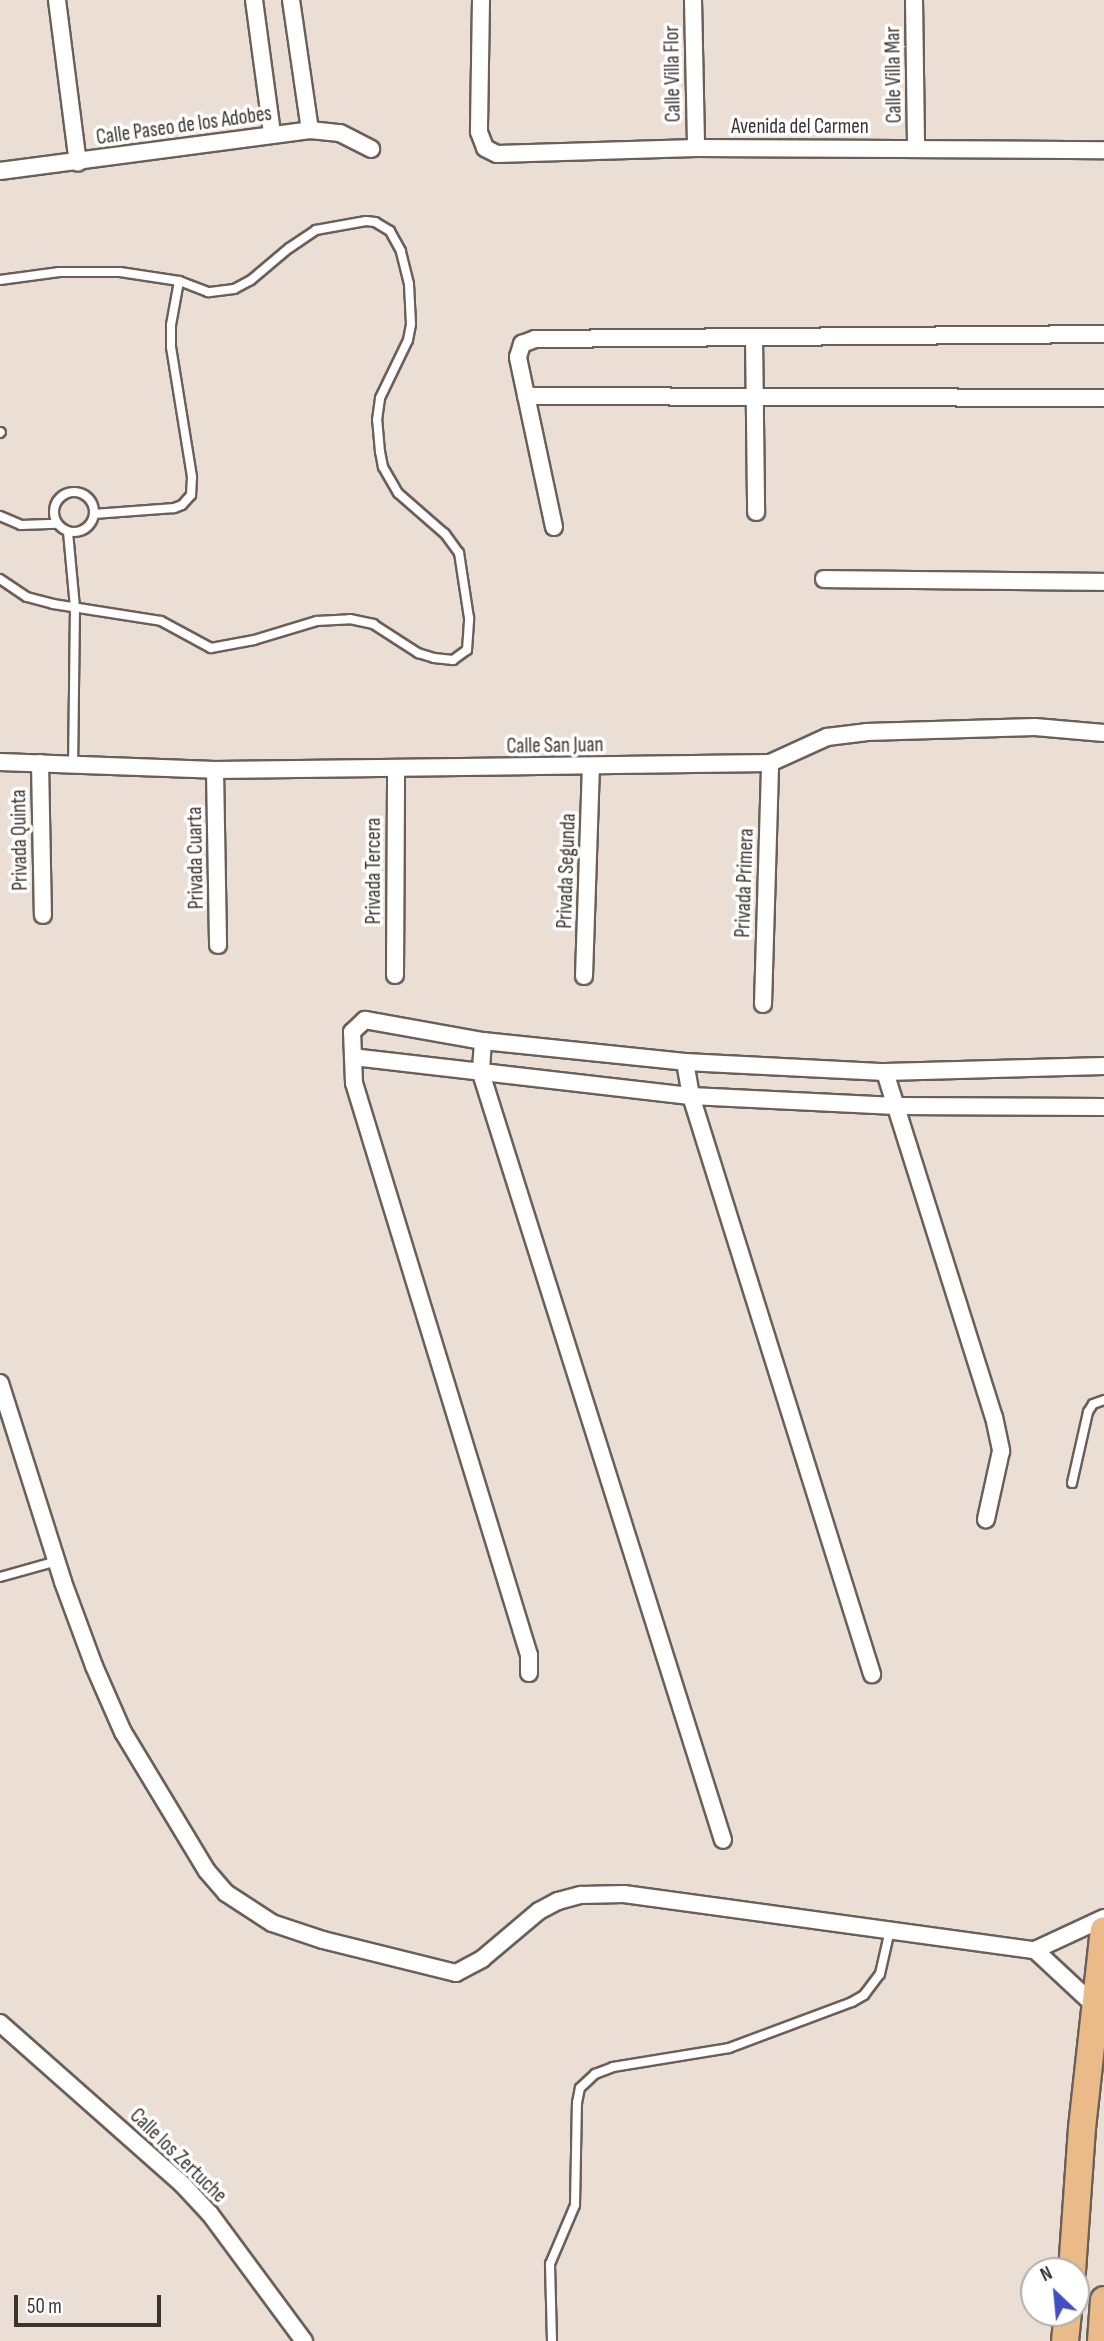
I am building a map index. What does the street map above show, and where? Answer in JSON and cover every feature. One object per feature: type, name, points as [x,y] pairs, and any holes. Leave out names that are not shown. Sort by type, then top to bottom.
[{"type":"main road","points":[[1073,2257],[1094,2005],[1104,1930]]},
{"type":"main road","points":[[1101,2341],[1104,2300]]},
{"type":"street","points":[[57,0],[78,163]]},
{"type":"street","points":[[254,0],[272,133]]},
{"type":"street","points":[[291,0],[310,130]]},
{"type":"street","name":"Avenida del Carmen","points":[[481,0],[479,132],[485,148],[496,154],[696,148],[1104,150]]},
{"type":"street","name":"Calle Villa Flor","points":[[693,0],[696,148]]},
{"type":"street","name":"Calle Villa Mar","points":[[915,0],[916,149]]},
{"type":"street","name":"Calle Paseo de los Adobes","points":[[0,171],[78,163],[272,133],[310,130],[340,133],[371,149]]},
{"type":"street","points":[[554,527],[518,357],[522,344],[535,339],[1104,334]]},
{"type":"street","points":[[754,337],[756,512]]},
{"type":"street","points":[[526,396],[1104,397]]},
{"type":"street","points":[[824,579],[1104,582]]},
{"type":"street","name":"Calle San Juan","points":[[0,762],[215,770],[769,763],[827,737],[866,732],[1035,727],[1104,733]]},
{"type":"street","name":"Privada Quinta","points":[[40,763],[43,915]]},
{"type":"street","name":"Privada Primera","points":[[763,1004],[769,763]]},
{"type":"street","name":"Privada Segunda","points":[[584,976],[591,766]]},
{"type":"street","name":"Privada Tercera","points":[[395,975],[396,768]]},
{"type":"street","name":"Privada Cuarta","points":[[215,770],[218,946]]},
{"type":"street","points":[[529,1673],[529,1655],[354,1083],[352,1032],[365,1020],[483,1041],[685,1062],[885,1072],[1104,1066]]},
{"type":"street","points":[[483,1041],[481,1073],[723,1840]]},
{"type":"street","points":[[353,1057],[691,1096],[896,1106],[1104,1107]]},
{"type":"street","points":[[685,1062],[691,1096],[872,1674]]},
{"type":"street","points":[[885,1072],[994,1417],[1001,1451],[986,1519]]},
{"type":"street","points":[[0,1383],[94,1666],[123,1732],[207,1871],[226,1893],[272,1923],[335,1944],[456,1973],[482,1959],[539,1911],[558,1900],[581,1895],[624,1895],[1035,1950],[1104,1918]]},
{"type":"street","points":[[1035,1950],[1094,2005]]},
{"type":"street","name":"Calle los Zertuche","points":[[0,2024],[191,2194],[224,2232],[304,2341]]},
{"type":"lane","points":[[0,280],[59,272],[112,272],[138,273],[179,281],[208,292],[234,289],[251,280],[289,248],[316,230],[366,221],[375,222],[390,231],[401,251],[408,284],[411,324],[405,347],[380,398],[377,420],[380,452],[383,467],[398,493],[445,534],[458,552],[469,618],[469,646],[464,654],[453,660],[434,658],[418,653],[373,624],[351,619],[317,621],[254,640],[211,648],[161,621],[27,597],[0,579]]},
{"type":"lane","points":[[94,514],[174,508],[182,505],[191,495],[192,477],[172,347],[171,325],[179,281]]},
{"type":"lane","points":[[0,516],[21,525],[57,524],[68,532],[75,533],[88,527],[94,514],[94,507],[86,495],[72,492],[55,503],[57,524]]},
{"type":"lane","points":[[68,532],[75,607],[73,764]]},
{"type":"lane","points":[[1072,1483],[1088,1412],[1093,1404],[1104,1400]]},
{"type":"lane","points":[[0,1577],[57,1561]]},
{"type":"lane","points":[[552,2341],[550,2264],[575,2205],[577,2103],[580,2088],[595,2074],[613,2067],[729,2048],[852,2002],[864,1995],[880,1974],[890,1930]]}]
